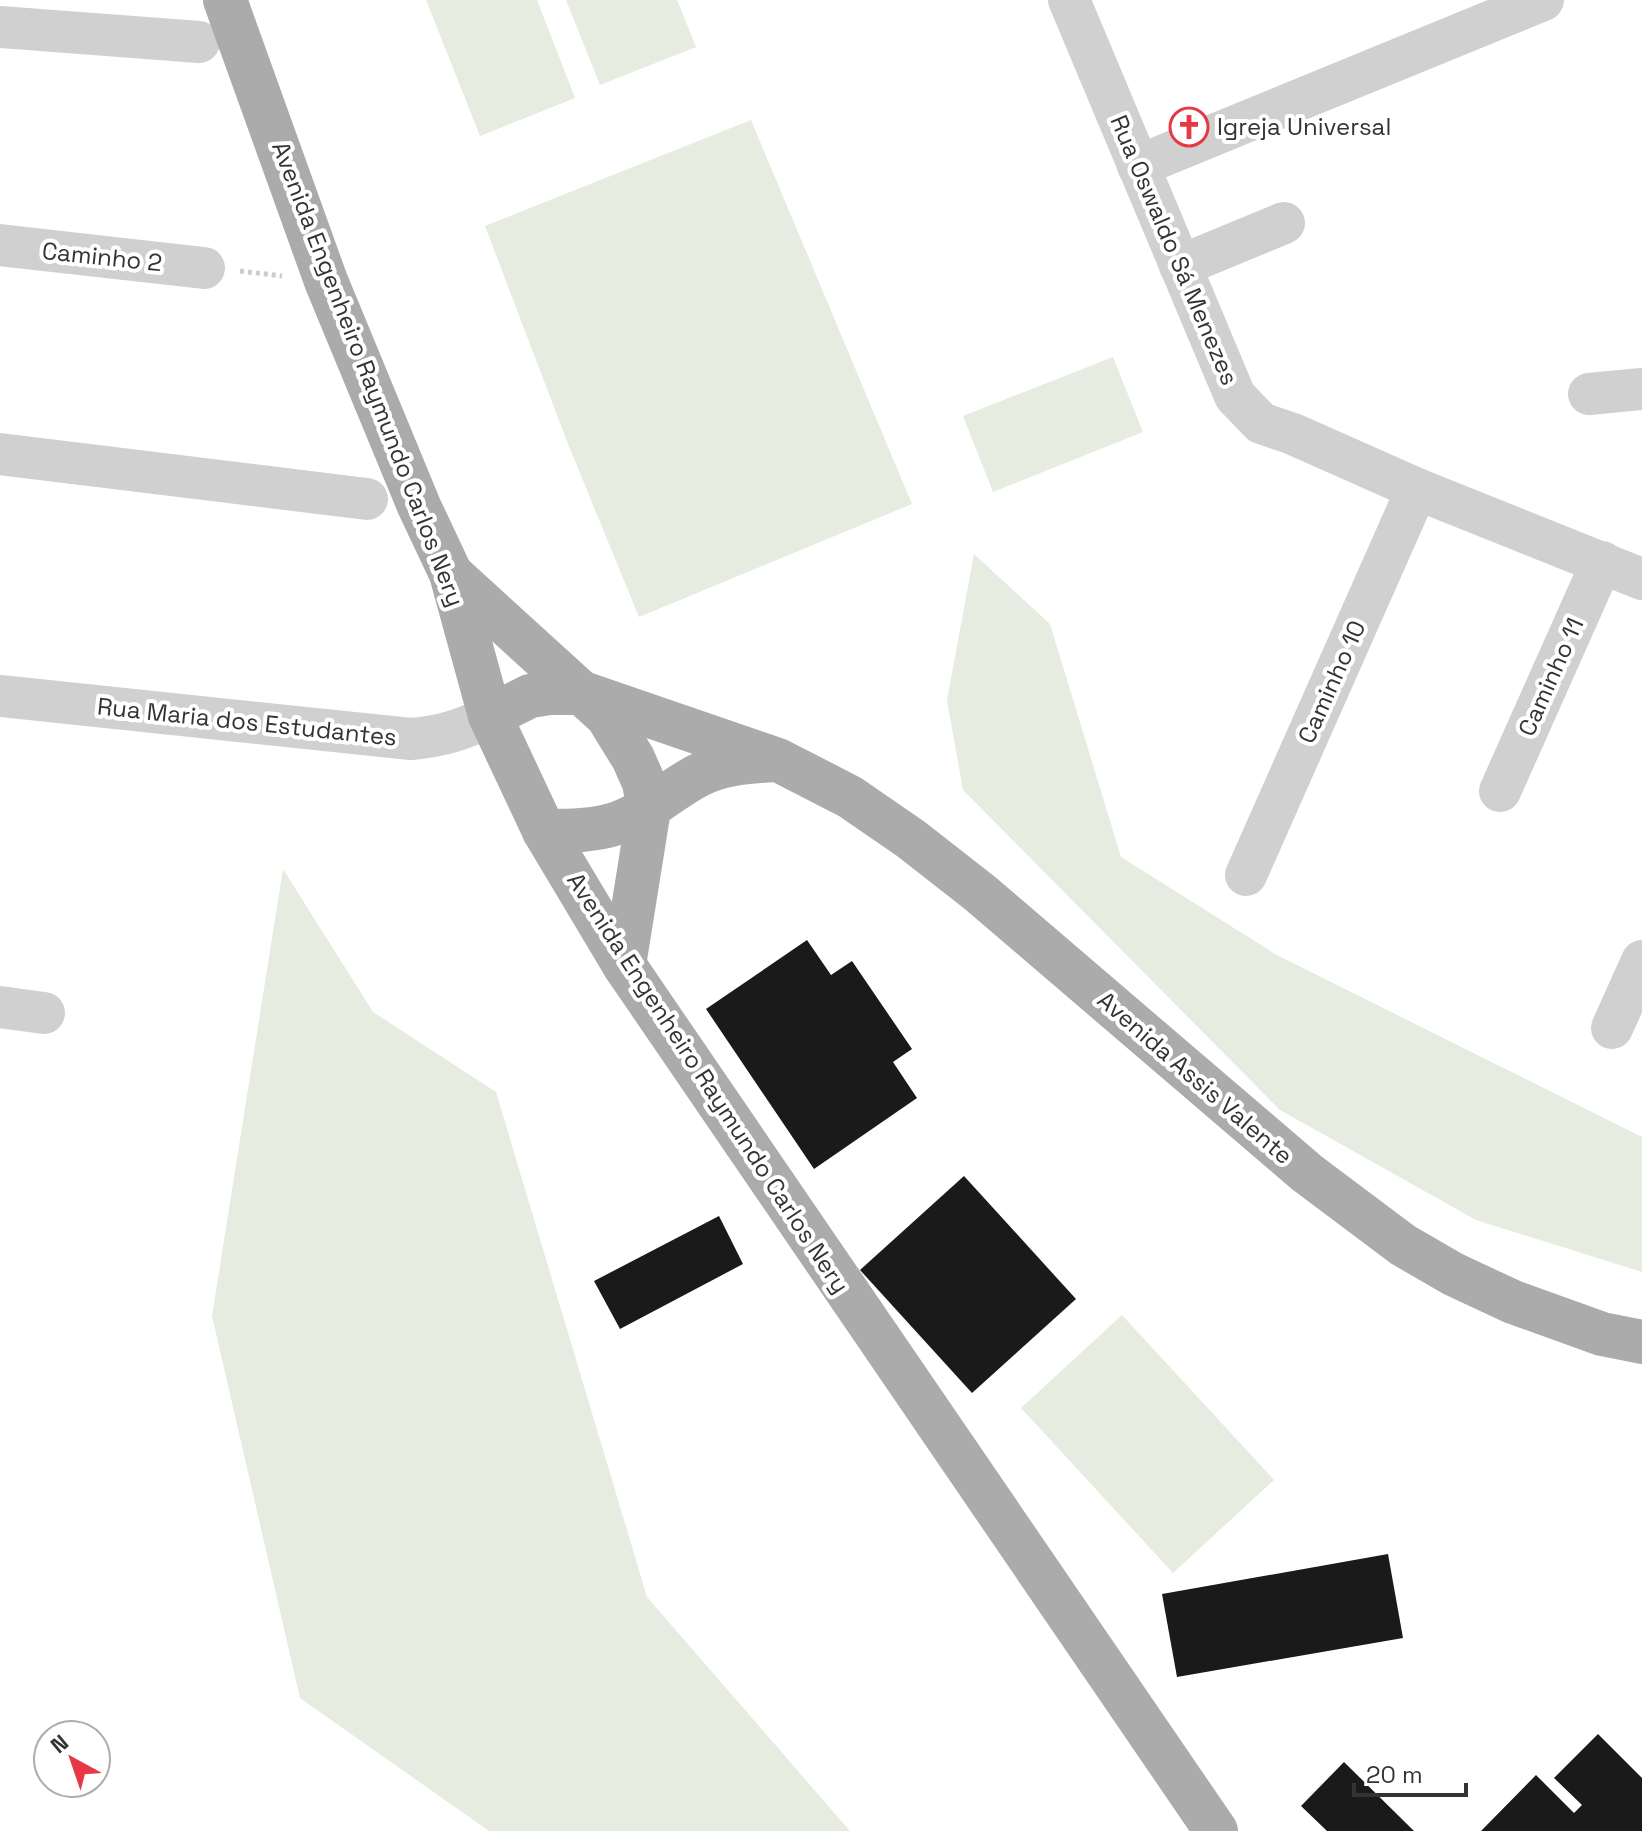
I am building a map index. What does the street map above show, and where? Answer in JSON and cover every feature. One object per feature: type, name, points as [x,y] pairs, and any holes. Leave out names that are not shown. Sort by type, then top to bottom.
[{"type":"main road","name":"Avenida Engenheiro Raymundo Carlos Nery","points":[[225,0],[326,281],[419,506],[451,574],[490,716],[544,831],[624,965],[1216,1831]]},
{"type":"main road","name":"Avenida Assis Valente","points":[[451,574],[583,693],[778,760],[850,797],[911,839],[980,893],[1307,1173],[1403,1245],[1453,1274],[1513,1302],[1602,1334],[1642,1342]]},
{"type":"main road","points":[[490,716],[530,696],[583,693],[607,716],[625,742],[644,783],[649,809],[624,965]]},
{"type":"main road","points":[[544,831],[599,829],[649,809],[699,775],[722,766],[778,760]]},
{"type":"street","name":"Rua Oswaldo Sá Menezes","points":[[1069,0],[1235,396],[1261,423],[1642,579]]},
{"type":"street","points":[[1138,166],[1543,0]]},
{"type":"street","points":[[0,27],[199,42]]},
{"type":"street","points":[[1180,266],[1284,223]]},
{"type":"street","name":"Caminho 2","points":[[0,245],[204,268]]},
{"type":"street","points":[[1589,394],[1642,389]]},
{"type":"street","points":[[0,454],[367,499]]},
{"type":"street","name":"Caminho 10","points":[[1246,875],[1417,489]]},
{"type":"street","name":"Caminho 11","points":[[1500,791],[1602,562]]},
{"type":"street","name":"Rua Maria dos Estudantes","points":[[0,696],[411,739],[462,730],[490,716]]},
{"type":"street","points":[[1612,1028],[1642,961]]},
{"type":"street","points":[[0,1007],[44,1013]]},
{"type":"path","points":[[204,268],[294,277]]},
{"type":"shaded area","points":[[426,0],[537,0],[575,98],[480,136]]},
{"type":"shaded area","points":[[566,0],[677,0],[696,47],[600,85]]},
{"type":"shaded area","points":[[751,120],[912,504],[639,617],[568,444],[485,226]]},
{"type":"shaded area","points":[[1113,357],[1143,432],[993,492],[963,416]]},
{"type":"shaded area","points":[[974,554],[1050,624],[1121,857],[1275,954],[1642,1137],[1642,1272],[1476,1220],[1280,1110],[963,790],[947,700]]},
{"type":"shaded area","points":[[283,869],[373,1012],[496,1092],[647,1597],[850,1831],[489,1831],[300,1698],[212,1316]]},
{"type":"shaded area","points":[[1122,1315],[1274,1480],[1173,1573],[1021,1408]]},
{"type":"building","points":[[807,940],[831,975],[852,961],[912,1049],[893,1062],[917,1098],[814,1169],[706,1009]]},
{"type":"building","points":[[964,1176],[1076,1299],[972,1393],[860,1270]]},
{"type":"building","points":[[719,1216],[743,1264],[620,1329],[594,1281]]},
{"type":"building","points":[[1388,1554],[1403,1638],[1177,1677],[1162,1594]]},
{"type":"building","points":[[1598,1734],[1642,1778],[1642,1831],[1481,1831],[1536,1775],[1574,1813],[1582,1805],[1554,1778]]},
{"type":"building","points":[[1344,1762],[1414,1831],[1327,1831],[1301,1806]]},
{"type":"place","name":"Igreja Universal","points":[[1189,127]]}]
